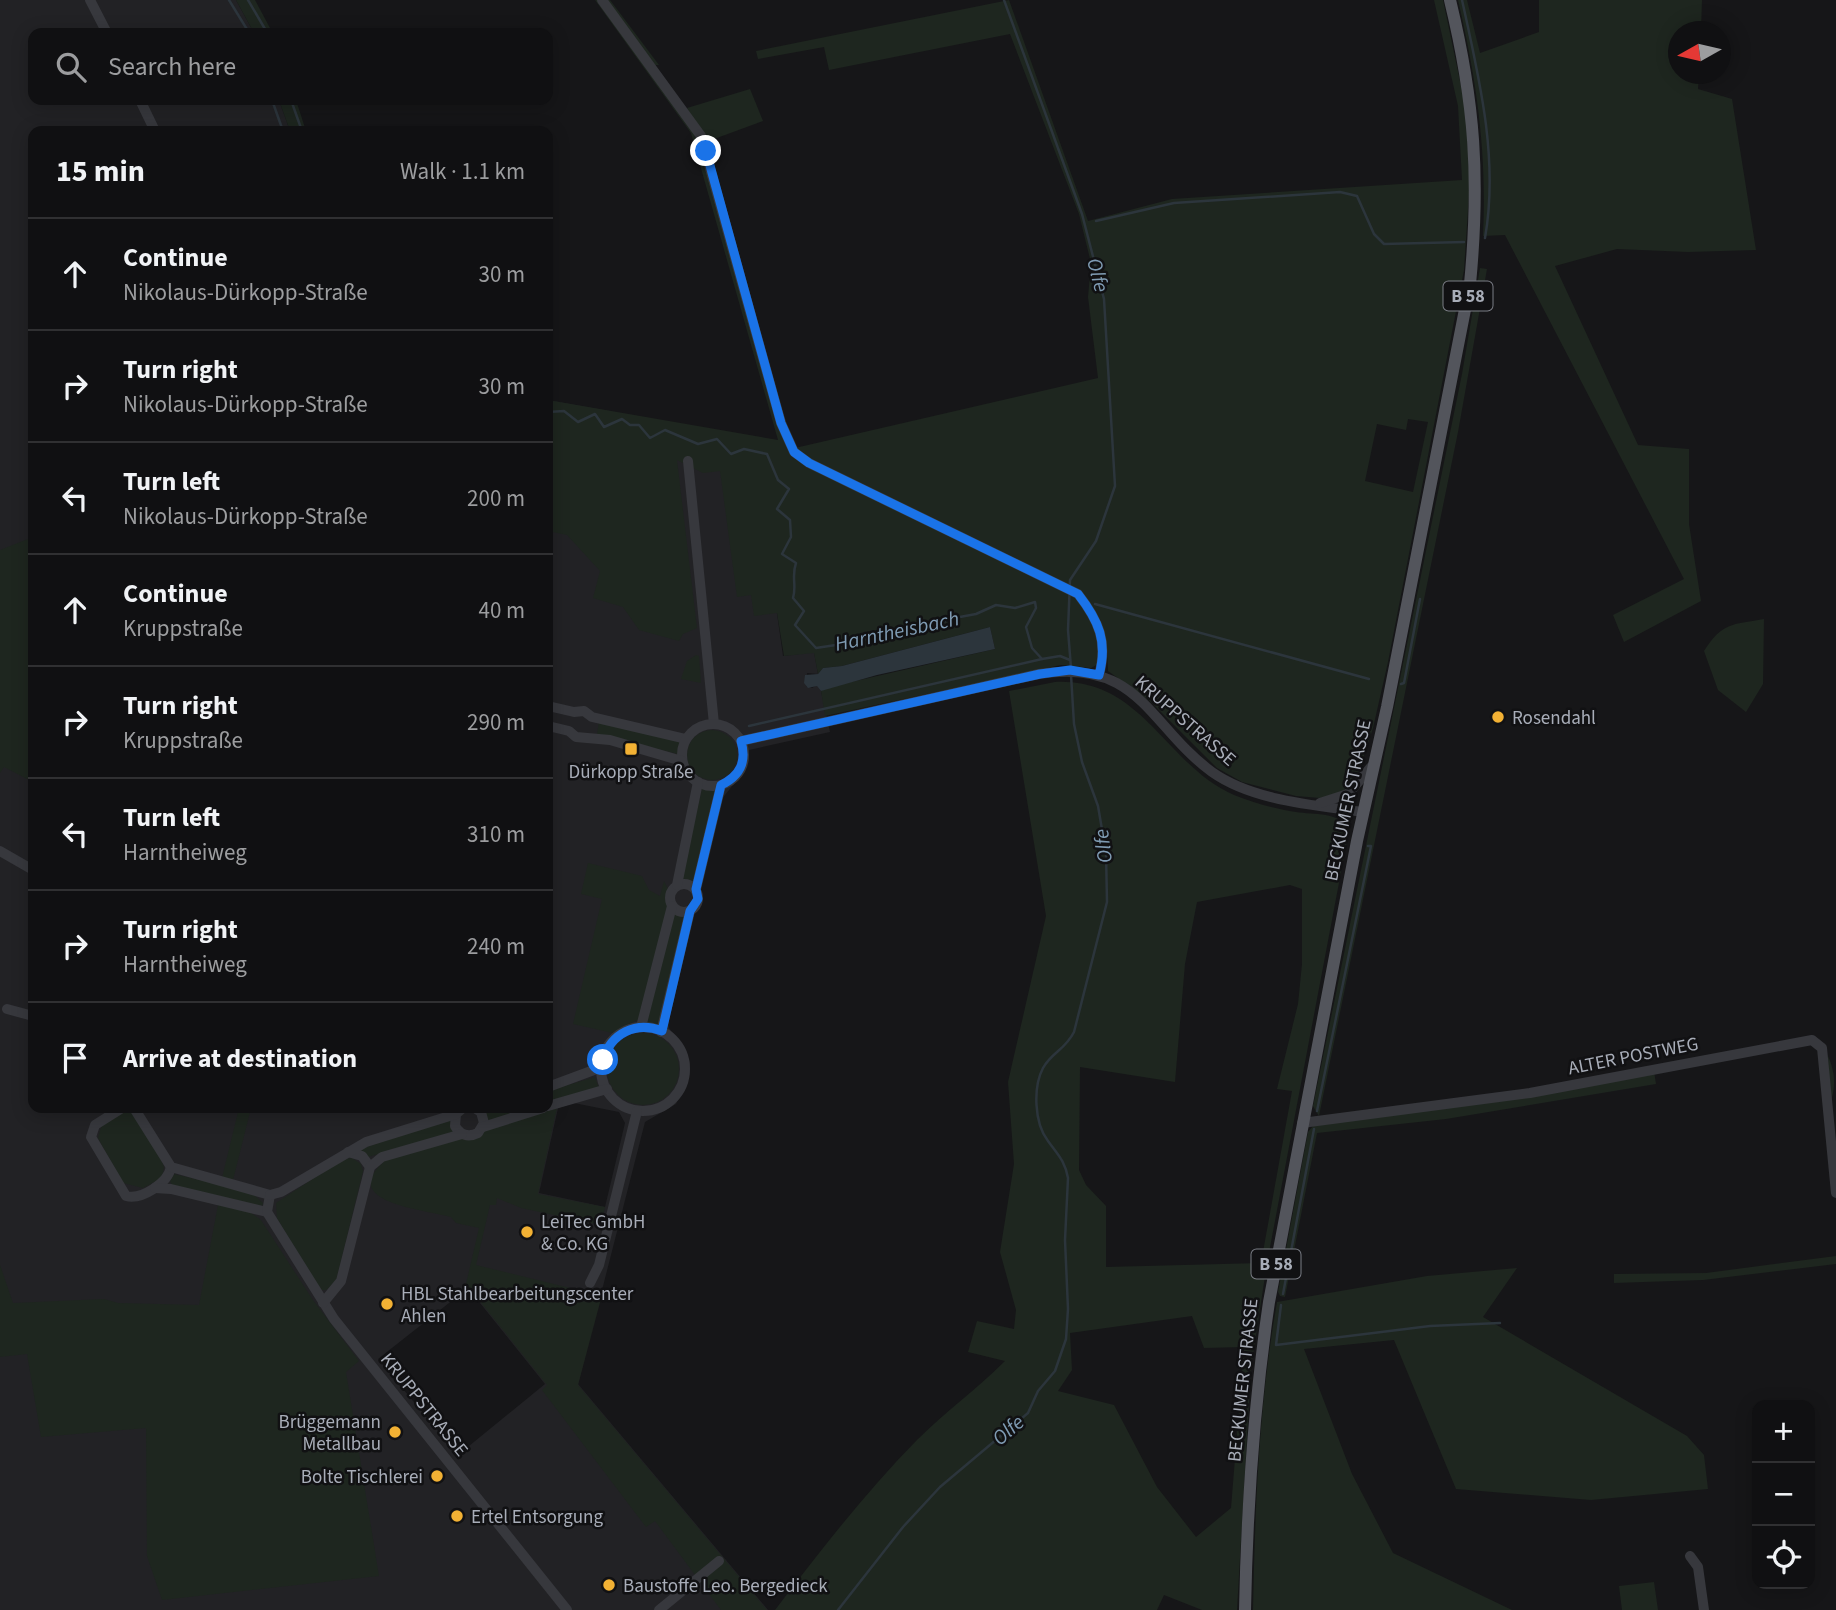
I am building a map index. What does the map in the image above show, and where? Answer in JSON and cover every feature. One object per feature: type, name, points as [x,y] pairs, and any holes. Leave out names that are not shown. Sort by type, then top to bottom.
[{"type":"main road","name":"BECKUMER STRASSE","points":[[1245,1610],[1249,1500],[1259,1369],[1302,1123],[1471,284],[1476,222],[1476,148],[1464,57],[1450,0]]},
{"type":"street","points":[[90,0],[104,28]]},
{"type":"street","points":[[602,0],[701,136],[781,423],[794,452],[809,463],[1078,594],[1098,624],[1104,644],[1099,675]]},
{"type":"street","points":[[142,105],[153,126]]},
{"type":"street","points":[[688,461],[705,607],[714,724]]},
{"type":"street","name":"KRUPPSTRASSE","points":[[742,745],[1061,670],[1080,671],[1099,675],[1148,705],[1212,772],[1240,787],[1363,812]]},
{"type":"street","points":[[553,707],[574,712],[584,711],[592,717],[686,739]]},
{"type":"street","points":[[569,731],[568,721],[574,712]]},
{"type":"street","points":[[588,736],[594,727],[592,717]]},
{"type":"street","points":[[662,1031],[690,911],[697,904],[696,889],[721,785],[738,773],[743,763],[742,745],[725,726],[714,724],[698,728],[686,739],[682,761],[685,770],[698,782],[721,785]]},
{"type":"street","points":[[553,727],[569,731],[576,737],[588,736],[682,761]]},
{"type":"street","points":[[1316,804],[1348,794],[1366,775],[1375,760]]},
{"type":"street","points":[[690,911],[680,912],[672,905],[669,897],[677,885],[698,782]]},
{"type":"street","points":[[0,851],[28,867]]},
{"type":"street","points":[[677,885],[687,884],[696,889]]},
{"type":"street","points":[[641,1027],[672,905]]},
{"type":"street","points":[[7,1009],[28,1015]]},
{"type":"street","points":[[641,1027],[662,1031],[674,1041],[682,1054],[684,1078],[678,1093],[667,1104],[652,1110],[637,1111],[616,1101],[607,1089],[601,1067],[605,1053],[615,1039],[627,1031],[641,1027]]},
{"type":"street","name":"ALTER POSTWEG","points":[[1302,1123],[1530,1093],[1812,1040],[1822,1048],[1836,1193]]},
{"type":"street","points":[[553,1085],[601,1067]]},
{"type":"street","points":[[553,1105],[607,1089]]},
{"type":"street","points":[[590,1283],[599,1265],[637,1111]]},
{"type":"street","points":[[114,1113],[95,1125],[91,1132],[92,1142],[125,1196],[134,1197],[151,1189],[166,1179],[171,1167]]},
{"type":"street","points":[[139,1113],[171,1167],[270,1195],[281,1192],[366,1142],[454,1113]]},
{"type":"street","points":[[144,1119],[145,1113]]},
{"type":"street","points":[[459,1113],[455,1126],[461,1134]]},
{"type":"street","points":[[481,1113],[483,1127]]},
{"type":"street","points":[[323,1303],[341,1281],[370,1167],[382,1157],[461,1134],[474,1135],[483,1127],[526,1113]]},
{"type":"street","points":[[348,1152],[362,1156],[370,1167]]},
{"type":"street","points":[[151,1189],[171,1189],[267,1212],[270,1195]]},
{"type":"street","name":"KRUPPSTRASSE","points":[[267,1212],[323,1303],[567,1610]]},
{"type":"street","points":[[1690,1556],[1698,1567],[1704,1610]]},
{"type":"street","points":[[659,1610],[719,1561]]},
{"type":"shaded area","points":[[0,0],[236,0],[251,28],[28,28],[28,105],[281,105],[288,126],[28,126],[28,615],[0,575]]},
{"type":"shaded area","points":[[236,0],[255,0],[270,28],[251,28]]},
{"type":"shaded area","points":[[595,0],[599,0],[699,136],[748,309],[795,448],[1098,378],[1088,297],[1091,263],[1079,214],[1010,34],[829,70],[824,47],[758,59],[756,51],[1009,0],[1088,221],[1172,199],[1462,180],[1458,106],[1434,0],[1443,0],[1465,105],[1470,179],[1464,270],[1388,662],[1373,728],[1357,777],[1346,790],[1333,797],[1296,796],[1242,782],[1217,768],[1151,702],[1108,671],[1107,646],[1100,619],[1095,621],[1100,663],[1091,668],[1061,665],[825,716],[821,691],[825,688],[995,649],[990,627],[842,666],[823,668],[818,674],[814,653],[784,656],[777,613],[754,616],[751,595],[737,597],[720,471],[703,473],[677,460],[697,628],[683,634],[679,641],[639,630],[623,607],[593,598],[600,571],[567,535],[553,532],[553,401],[778,440],[691,133]],"holes":[[[1408,419],[1428,422],[1413,492],[1365,481],[1377,424],[1406,430]]]},
{"type":"shaded area","points":[[605,0],[610,0],[659,65],[655,65]]},
{"type":"shaded area","points":[[1458,0],[1467,0],[1480,53],[1539,32],[1539,0],[1702,0],[1701,21],[1668,21],[1668,84],[1698,84],[1698,89],[1732,99],[1756,250],[1688,252],[1617,249],[1555,266],[1638,445],[1689,449],[1689,524],[1701,601],[1624,642],[1613,615],[1684,579],[1505,235],[1483,236],[1482,146],[1470,60]]},
{"type":"shaded area","points":[[750,89],[763,121],[706,142],[687,108]]},
{"type":"shaded area","points":[[281,105],[298,105],[304,126],[288,126]]},
{"type":"shaded area","points":[[1480,268],[1487,269],[1458,432],[1319,1116],[1313,1106],[1462,374]]},
{"type":"shaded area","points":[[553,401],[752,437],[783,656],[814,652],[818,674],[807,673],[806,686],[812,688],[817,685],[821,691],[830,732],[749,750],[741,775],[721,800],[701,881],[701,902],[693,916],[668,1020],[669,1028],[686,1051],[690,1063],[689,1077],[676,1104],[645,1122],[578,1384],[768,1610],[0,1610],[0,712],[28,726],[28,1113],[553,1113]],"holes":[[[574,1103],[619,1112],[625,1123],[605,1207],[539,1193],[558,1108]],[[468,1288],[545,1384],[458,1455],[378,1359]]]},
{"type":"shaded area","points":[[28,539],[28,779],[4,767],[0,773],[0,550]]},
{"type":"shaded area","points":[[1764,619],[1763,684],[1746,712],[1718,690],[1704,651],[1717,635],[1729,626]]},
{"type":"shaded area","points":[[990,627],[995,649],[877,675],[821,691],[817,686],[808,688],[804,683],[805,675],[818,674],[823,668],[842,666]]},
{"type":"shaded area","points":[[699,656],[701,683],[681,679],[687,661]]},
{"type":"shaded area","points":[[1055,682],[1085,684],[1110,694],[1132,708],[1189,764],[1234,795],[1288,811],[1333,817],[1345,824],[1349,830],[1267,1263],[1251,1368],[1237,1610],[1202,1610],[1164,1595],[1157,1610],[775,1610],[843,1523],[898,1460],[1005,1361],[968,1352],[977,1321],[1014,1329],[1016,1310],[1000,1252],[1014,1164],[1008,1082],[1046,916],[1009,691]],"holes":[[[1290,885],[1302,889],[1302,964],[1298,1004],[1277,1089],[1292,1091],[1261,1263],[1106,1267],[1106,1206],[1086,1185],[1079,1170],[1080,1067],[1175,1082],[1185,964],[1197,902]],[[1192,1316],[1204,1348],[1244,1347],[1231,1508],[1196,1537],[1157,1487],[1114,1405],[1058,1391],[1072,1370],[1070,1333]]]},
{"type":"shaded area","points":[[599,722],[680,741],[678,754],[597,734]]},
{"type":"shaded area","points":[[712,730],[730,737],[737,755],[730,773],[712,780],[694,773],[687,755],[694,737]]},
{"type":"shaded area","points":[[702,789],[715,789],[693,881],[681,878]]},
{"type":"shaded area","points":[[588,863],[642,876],[649,890],[660,896],[664,881],[668,889],[668,907],[639,1019],[613,1033],[573,1024],[602,899],[581,894]]},
{"type":"shaded area","points":[[673,913],[685,915],[658,1027],[646,1025]]},
{"type":"shaded area","points":[[643,1033],[663,1039],[673,1049],[679,1069],[673,1089],[663,1099],[643,1105],[623,1099],[613,1089],[607,1069],[613,1049],[623,1039]]},
{"type":"shaded area","points":[[1828,1056],[1834,1081],[1829,1107]]},
{"type":"shaded area","points":[[1654,1071],[1656,1084],[1446,1119],[1317,1133],[1285,1297],[1280,1296],[1278,1292],[1308,1132],[1313,1126]]},
{"type":"shaded area","points":[[595,1077],[599,1089],[553,1103],[553,1090]]},
{"type":"shaded area","points":[[557,1108],[538,1194],[605,1207],[601,1225],[521,1208],[497,1198],[496,1205],[490,1205],[476,1265],[570,1288],[576,1298],[583,1301],[602,1295],[578,1385],[767,1610],[721,1610],[655,1521],[646,1527],[542,1390],[547,1385],[466,1284],[479,1228],[456,1223],[451,1217],[388,1201],[376,1194],[371,1185],[374,1173],[388,1158],[540,1113],[553,1113],[553,1109]]},
{"type":"shaded area","points":[[121,1113],[132,1113],[160,1156],[164,1167],[162,1178],[143,1188],[123,1183],[98,1138],[102,1124]]},
{"type":"shaded area","points":[[238,1113],[250,1113],[233,1180],[222,1178]]},
{"type":"shaded area","points":[[484,1113],[518,1113],[487,1122]]},
{"type":"shaded area","points":[[450,1120],[453,1132],[368,1157],[360,1149]]},
{"type":"shaded area","points":[[352,1158],[361,1164],[363,1171],[336,1281],[326,1290],[320,1290],[277,1218],[276,1203],[343,1159]]},
{"type":"shaded area","points":[[174,1174],[251,1192],[263,1203],[262,1206],[173,1187],[170,1181]]},
{"type":"shaded area","points":[[218,1205],[250,1212],[261,1220],[313,1300],[359,1361],[346,1372],[379,1576],[162,1600],[147,1556],[146,1428],[41,1437],[27,1354],[0,1357],[0,1265],[13,1303],[104,1299],[118,1303],[199,1305]]},
{"type":"shaded area","points":[[1836,1256],[1836,1264],[1703,1280],[1614,1283],[1614,1274],[1706,1273]]},
{"type":"shaded area","points":[[1517,1268],[1483,1317],[1687,1436],[1704,1455],[1708,1489],[1591,1500],[1456,1489],[1394,1340],[1304,1349],[1352,1474],[1393,1553],[1512,1610],[1253,1610],[1259,1456],[1277,1302],[1427,1276]]},
{"type":"shaded area","points":[[1654,1582],[1658,1610],[1622,1610],[1619,1586]]},
{"type":"waterway","points":[[229,0],[246,28]]},
{"type":"waterway","name":"Harntheisbach","points":[[248,0],[264,28]]},
{"type":"waterway","name":"Olfe","points":[[1004,0],[1082,214],[1104,299],[1115,486],[1096,541],[1070,580],[1068,630],[1071,668]]},
{"type":"waterway","points":[[1462,0],[1480,88],[1488,148],[1490,178],[1485,238]]},
{"type":"waterway","points":[[274,105],[281,126]]},
{"type":"waterway","name":"Harntheisbach","points":[[293,105],[300,126]]},
{"type":"waterway","points":[[1096,221],[1174,203],[1340,192],[1357,196],[1374,234],[1384,244],[1464,242]]},
{"type":"waterway","name":"Harntheisbach","points":[[553,412],[564,411],[578,422],[595,414],[604,427],[622,419],[630,425],[639,425],[650,438],[665,430],[698,444],[717,439],[731,454],[744,449],[767,454],[778,480],[789,489],[777,509],[790,520],[791,537],[782,554],[796,563],[793,598],[804,611],[795,625],[816,648],[862,641],[874,635],[900,629],[935,627],[949,619],[976,614],[996,605],[1015,608],[1035,602],[1036,608],[1026,627],[1032,648],[1042,659],[1060,656],[1070,660]]},
{"type":"waterway","points":[[1401,684],[1404,683],[1420,599]]},
{"type":"waterway","points":[[1095,604],[1369,679]]},
{"type":"waterway","points":[[749,726],[1042,659]]},
{"type":"waterway","name":"Olfe","points":[[838,1610],[903,1527],[940,1487],[1028,1413],[1038,1391],[1055,1371],[1066,1339],[1068,1309],[1065,1240],[1068,1178],[1063,1163],[1043,1133],[1036,1095],[1043,1068],[1074,1032],[1107,902],[1106,853],[1098,806],[1082,762],[1074,724],[1071,675]]},
{"type":"waterway","points":[[1317,1111],[1371,846],[1368,846]]},
{"type":"waterway","points":[[1283,1294],[1314,1129]]},
{"type":"waterway","points":[[1281,1305],[1276,1345],[1430,1326],[1500,1323]]},
{"type":"place","name":"Rosendahl","points":[[1498,717]]},
{"type":"place","name":"Dürkopp Straße","points":[[631,749]]},
{"type":"place","name":"LeiTec GmbH & Co. KG","points":[[527,1232]]},
{"type":"place","name":"HBL Stahlbearbeitungscenter Ahlen","points":[[387,1304]]},
{"type":"place","name":"Brüggemann Metallbau","points":[[395,1432]]},
{"type":"place","name":"Bolte Tischlerei","points":[[437,1476]]},
{"type":"place","name":"Ertel Entsorgung","points":[[457,1516]]},
{"type":"place","name":"Baustoffe Leo. Bergedieck","points":[[609,1585]]},
{"type":"route","points":[[603,1060],[611,1042],[620,1034],[634,1028],[647,1027],[662,1031],[690,911],[697,904],[696,889],[721,785],[731,781],[743,763],[741,741],[1061,670],[1099,675],[1102,663],[1104,644],[1098,624],[1092,611],[1078,594],[809,463],[794,452],[781,423],[706,151]]}]
